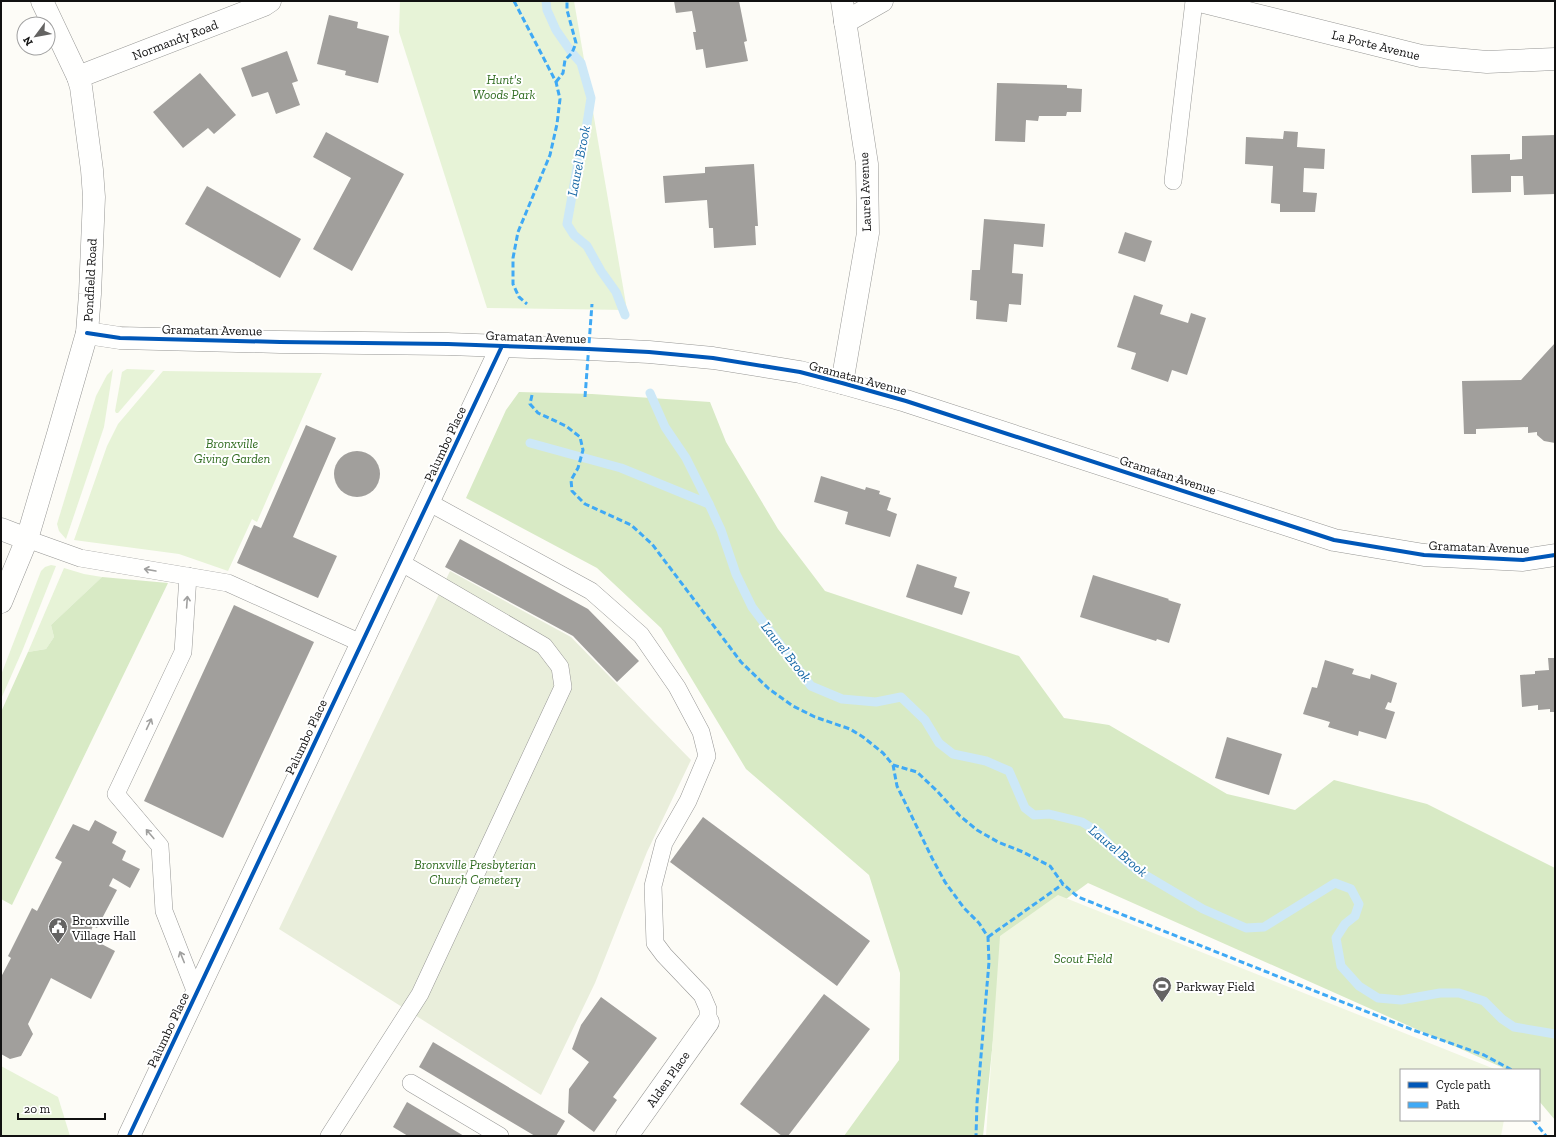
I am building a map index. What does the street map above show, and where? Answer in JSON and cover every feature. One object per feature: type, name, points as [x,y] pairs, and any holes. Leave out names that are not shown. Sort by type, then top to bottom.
[{"type":"street","name":"Pondfield Road","points":[[1,602],[26,539],[58,434],[87,333],[90,294],[94,197],[81,87],[78,77],[42,1]]},
{"type":"street","name":"Normandy Road","points":[[78,77],[264,5],[270,1]]},
{"type":"street","points":[[844,11],[882,1]]},
{"type":"street","name":"La Porte Avenue","points":[[1200,1],[1421,56],[1487,62],[1555,59]]},
{"type":"street","name":"Laurel Avenue","points":[[842,382],[868,233],[867,164],[844,11]]},
{"type":"street","name":"Gramatan Avenue","points":[[87,333],[120,338],[588,349],[713,358],[800,372],[842,382],[989,427],[1334,540],[1424,555],[1523,560],[1555,555]]},
{"type":"street","name":"Palumbo Place","points":[[129,1136],[502,346]]},
{"type":"street","points":[[1,529],[26,539]]},
{"type":"street","name":"Alden Place","points":[[627,1136],[708,1022]]},
{"type":"lane","points":[[1173,181],[1194,1]]},
{"type":"lane","points":[[428,502],[591,591],[640,635],[677,687],[701,732],[707,756],[688,801],[664,843],[653,886],[655,943],[664,955],[702,995],[708,1009],[708,1022]]},
{"type":"lane","points":[[26,539],[80,558],[228,583],[362,643]]},
{"type":"lane","points":[[329,1136],[420,994],[563,687],[560,667],[544,646],[400,562]]},
{"type":"lane","points":[[188,576],[183,652],[116,794],[160,846],[164,911],[196,993]]},
{"type":"lane","points":[[411,1083],[500,1136]]},
{"type":"green space","name":"Hunt's Woods Park","points":[[400,1],[574,1],[627,310],[487,308],[399,32]]},
{"type":"green space","points":[[113,369],[104,427],[66,539],[59,531],[57,524],[96,396],[107,375]]},
{"type":"green space","points":[[127,369],[155,370],[118,413],[116,413],[115,411],[122,372]]},
{"type":"green space","name":"Bronxville Giving Garden","points":[[163,371],[322,373],[257,522],[252,519],[228,571],[179,554],[74,540],[107,446],[118,424]]},
{"type":"green space","name":"Scout Field","points":[[519,392],[592,394],[710,402],[726,442],[778,529],[825,591],[1019,656],[1064,718],[1109,725],[1227,794],[1295,810],[1334,780],[1427,804],[1555,868],[1555,1120],[1540,1102],[1540,1069],[1506,1069],[1088,883],[1003,945],[983,1136],[844,1136],[899,1060],[900,973],[869,875],[746,769],[661,628],[597,568],[466,498],[506,410]]},
{"type":"green space","points":[[51,565],[56,566],[23,649],[1,699],[1,675],[41,571],[45,567]]},
{"type":"green space","points":[[64,568],[84,574],[102,577],[51,625],[54,637],[46,649],[28,652]]},
{"type":"green space","name":"Bronxville Presbyterian Church Cemetery","points":[[450,571],[571,637],[691,760],[647,852],[595,983],[541,1095],[279,929]]},
{"type":"green space","points":[[102,577],[168,583],[12,905],[1,899],[1,712],[28,652],[46,649],[54,637],[51,625]]},
{"type":"green space","name":"Parkway Field","points":[[1058,895],[1494,1069],[1400,1069],[1400,1121],[1504,1121],[1501,1136],[986,1136],[1000,936]]},
{"type":"green space","points":[[1,1066],[58,1097],[70,1136],[1,1136]]},
{"type":"building","points":[[674,1],[739,1],[747,41],[744,42],[748,61],[706,68],[703,49],[696,50],[693,32],[696,32],[692,11],[676,13]]},
{"type":"building","points":[[329,15],[358,22],[357,28],[389,36],[378,83],[345,75],[346,71],[317,64]]},
{"type":"building","points":[[287,51],[298,81],[292,83],[300,105],[276,114],[268,92],[252,97],[241,68]]},
{"type":"building","points":[[200,73],[236,115],[214,134],[208,128],[183,148],[153,112]]},
{"type":"building","points":[[997,83],[1067,85],[1067,88],[1082,89],[1081,112],[1067,112],[1066,116],[1039,116],[1038,121],[1026,120],[1025,142],[995,141]]},
{"type":"building","points":[[1284,131],[1298,132],[1297,147],[1325,149],[1324,169],[1304,168],[1303,192],[1317,193],[1315,212],[1280,212],[1280,204],[1271,203],[1273,166],[1245,164],[1246,137],[1283,139]]},
{"type":"building","points":[[326,132],[404,174],[352,271],[313,249],[351,178],[313,157]]},
{"type":"building","points":[[1555,135],[1555,194],[1524,195],[1523,176],[1511,176],[1511,192],[1472,193],[1471,155],[1510,154],[1510,160],[1522,159],[1522,136]]},
{"type":"building","points":[[754,164],[758,226],[755,226],[756,245],[714,248],[713,228],[709,228],[707,200],[665,203],[663,176],[705,173],[705,167]]},
{"type":"building","points":[[207,186],[301,239],[280,278],[185,224]]},
{"type":"building","points":[[984,219],[1045,224],[1043,247],[1014,244],[1012,273],[1023,274],[1021,305],[1009,304],[1007,322],[976,319],[977,301],[970,300],[972,270],[980,270]]},
{"type":"building","points":[[1125,232],[1152,241],[1145,262],[1118,253]]},
{"type":"building","points":[[1134,295],[1163,305],[1160,314],[1188,323],[1191,313],[1206,318],[1187,375],[1172,370],[1168,382],[1131,369],[1136,353],[1117,347]]},
{"type":"building","points":[[1555,343],[1555,443],[1544,441],[1537,435],[1537,432],[1528,433],[1528,427],[1476,429],[1476,434],[1464,434],[1462,381],[1521,380]]},
{"type":"building","points":[[306,425],[336,438],[293,537],[337,556],[318,598],[237,563],[254,525],[261,528]]},
{"type":"building","points":[[362,451],[374,457],[379,465],[379,483],[374,491],[366,496],[352,497],[340,491],[335,483],[334,469],[340,457],[348,452]]},
{"type":"building","points":[[821,476],[865,490],[866,487],[880,491],[879,494],[891,498],[887,510],[897,514],[890,537],[845,524],[848,512],[814,502]]},
{"type":"building","points":[[460,539],[588,609],[639,661],[617,682],[573,636],[445,567]]},
{"type":"building","points":[[917,564],[957,577],[954,587],[970,592],[962,615],[906,597]]},
{"type":"building","points":[[1093,575],[1181,604],[1169,643],[1157,639],[1156,641],[1080,617]]},
{"type":"building","points":[[234,605],[314,642],[223,838],[144,801]]},
{"type":"building","points":[[1548,658],[1555,658],[1555,712],[1550,712],[1550,709],[1538,710],[1538,705],[1522,707],[1520,675],[1535,674],[1535,671],[1549,670]]},
{"type":"building","points":[[1325,660],[1354,669],[1352,674],[1370,679],[1371,674],[1397,683],[1391,703],[1388,702],[1385,709],[1395,712],[1386,739],[1359,731],[1358,736],[1328,727],[1330,722],[1303,714],[1312,687],[1317,688]]},
{"type":"building","points":[[1227,737],[1282,754],[1269,795],[1215,778]]},
{"type":"building","points":[[703,817],[870,941],[837,986],[670,862]]},
{"type":"building","name":"Bronxville Village Hall","points":[[95,820],[117,832],[112,843],[126,851],[122,860],[140,869],[130,888],[113,878],[109,886],[117,890],[97,928],[93,926],[88,937],[115,951],[91,999],[51,978],[28,1024],[33,1034],[21,1056],[10,1059],[1,1054],[1,977],[11,958],[8,956],[32,908],[37,911],[62,862],[55,858],[73,824],[89,831]]},
{"type":"building","points":[[824,994],[870,1029],[788,1136],[782,1136],[740,1104]]},
{"type":"building","points":[[601,997],[657,1038],[613,1097],[617,1100],[594,1132],[568,1113],[569,1089],[589,1062],[572,1049],[581,1025]]},
{"type":"building","points":[[433,1042],[565,1121],[556,1136],[535,1136],[419,1067]]},
{"type":"building","points":[[407,1102],[464,1136],[408,1136],[393,1127]]},
{"type":"waterway","name":"Laurel Brook","points":[[546,1],[547,10],[556,30],[581,63],[591,98],[585,136],[577,168],[567,224],[574,235],[587,246],[601,271],[616,292],[625,315]]},
{"type":"waterway","name":"Laurel Brook","points":[[650,393],[665,427],[686,458],[709,504],[721,530],[736,574],[752,607],[811,686],[842,699],[876,702],[901,697],[925,720],[939,743],[953,754],[986,761],[1009,771],[1025,808],[1034,815],[1049,814],[1082,822],[1100,833],[1115,852],[1137,870],[1203,909],[1246,928],[1264,927],[1335,883],[1351,889],[1359,904],[1355,916],[1345,924],[1336,938],[1341,966],[1359,986],[1378,998],[1401,1000],[1440,993],[1459,993],[1484,1001],[1502,1019],[1514,1027],[1555,1034]]},
{"type":"waterway","points":[[530,443],[621,468],[709,504]]},
{"type":"marked path","points":[[514,1],[556,82],[560,99],[557,124],[550,155],[518,232],[513,258],[513,284],[519,297],[527,304]]},
{"type":"marked path","points":[[556,82],[563,73],[565,60],[572,53],[576,43],[567,10],[567,1]]},
{"type":"marked path","points":[[585,397],[592,304]]},
{"type":"marked path","points":[[532,395],[530,404],[538,413],[566,426],[580,437],[583,450],[578,468],[571,480],[572,491],[585,504],[631,525],[652,544],[741,662],[769,689],[793,706],[815,717],[850,729],[883,753],[893,765],[897,786],[945,882],[964,908],[979,923],[988,937],[989,962],[977,1103],[976,1136]]},
{"type":"marked path","points":[[893,765],[917,772],[960,816],[977,830],[998,842],[1023,852],[1050,866],[1063,884],[1078,897],[1413,1030],[1484,1055],[1510,1069]]},
{"type":"marked path","points":[[988,937],[1063,884]]},
{"type":"marked path","points":[[1534,1121],[1546,1136]]},
{"type":"cycle path","points":[[87,333],[120,338],[448,344],[588,349],[649,352],[713,358],[800,372],[906,401],[1334,540],[1424,555],[1523,560],[1555,555]]},
{"type":"cycle path","points":[[129,1136],[502,346]]},
{"type":"place","name":"Bronxville Village Hall","points":[[58,944]]},
{"type":"place","name":"Parkway Field","points":[[1162,1003]]}]
